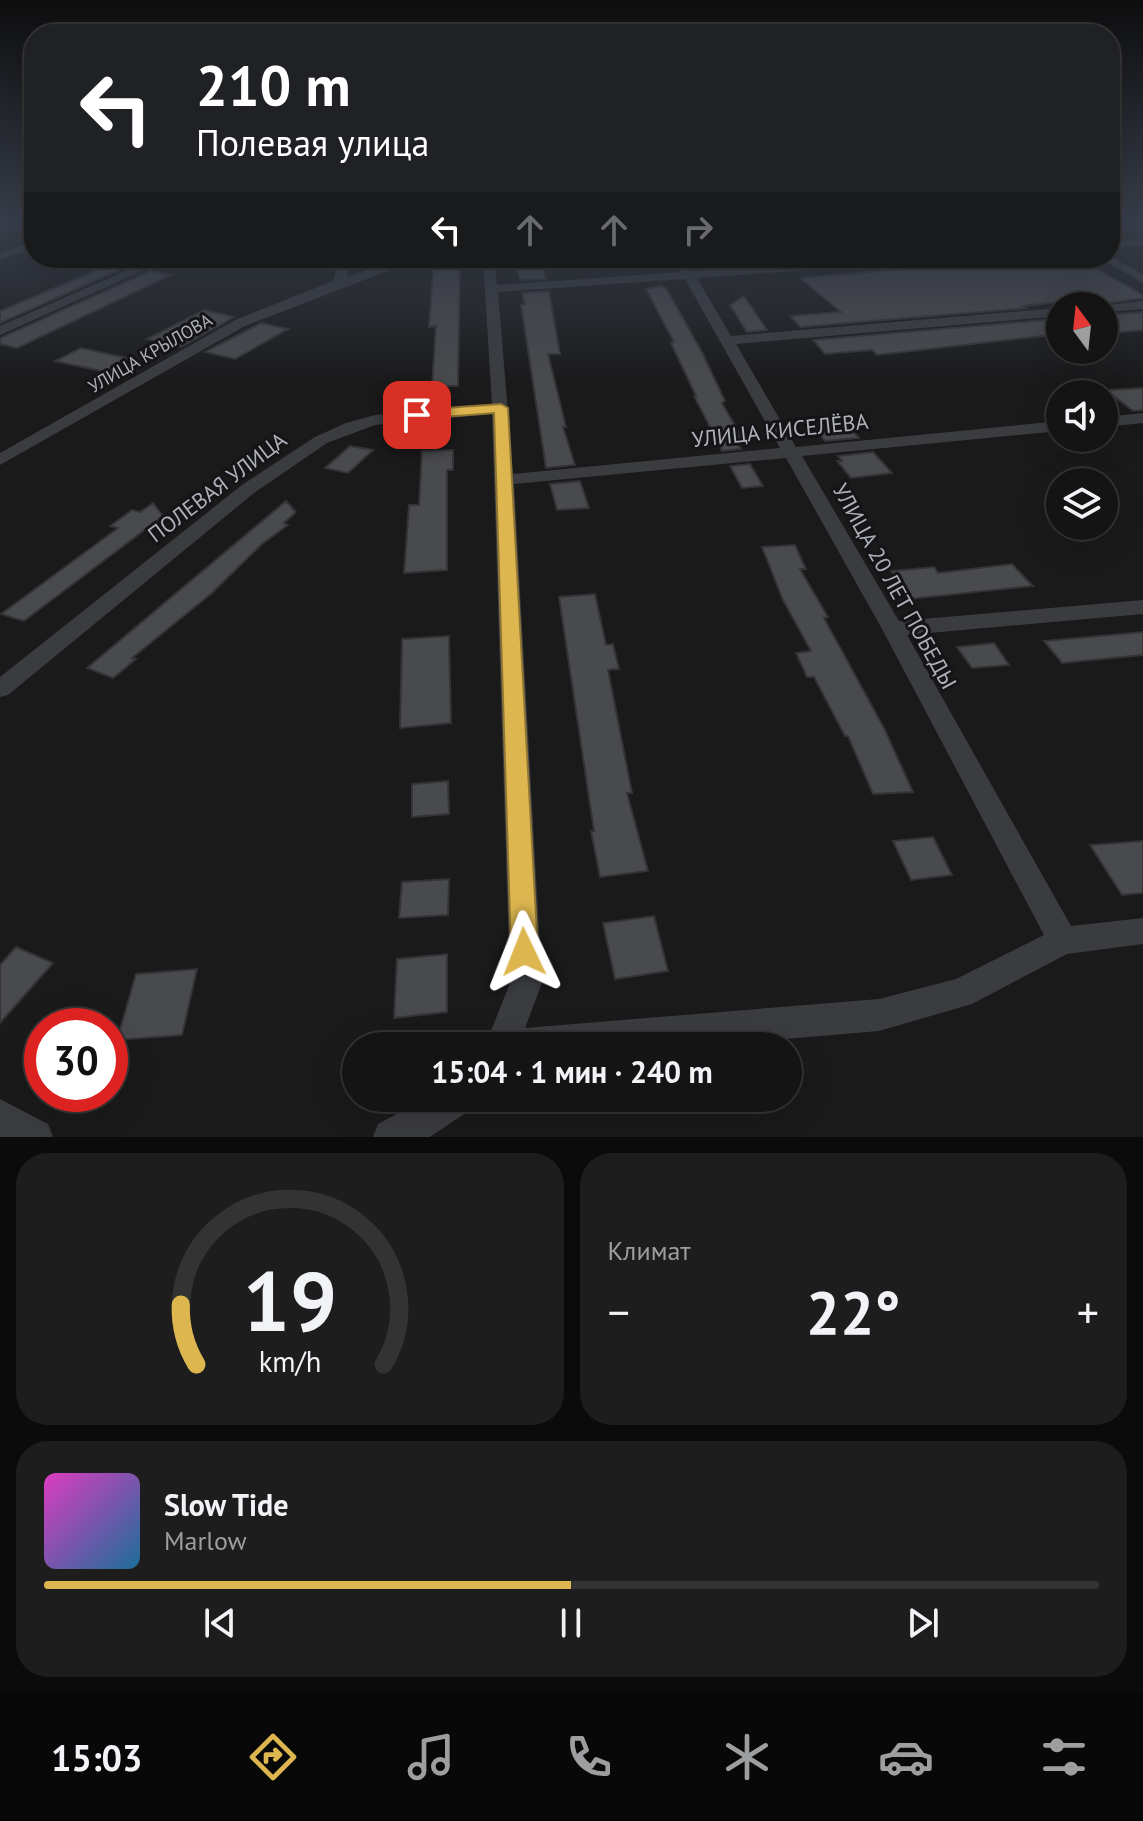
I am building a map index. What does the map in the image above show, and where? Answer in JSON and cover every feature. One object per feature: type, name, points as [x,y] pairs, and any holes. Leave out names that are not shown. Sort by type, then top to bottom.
[{"type":"street","points":[[0,331],[122,277]]},
{"type":"street","points":[[339,283],[340,277]]},
{"type":"street","name":"УЛИЦА КРЫЛОВА","points":[[0,460],[240,323],[357,277]]},
{"type":"street","points":[[490,277],[505,480],[526,983],[507,1032]]},
{"type":"street","points":[[491,289],[596,277]]},
{"type":"street","name":"УЛИЦА 20 ЛЕТ ПОБЕДЫ","points":[[690,277],[893,629],[1063,941]]},
{"type":"street","points":[[1118,307],[1143,305]]},
{"type":"street","points":[[725,341],[1046,313]]},
{"type":"street","name":"ПОЛЕВАЯ УЛИЦА","points":[[0,689],[248,489],[321,440],[375,420],[501,408]]},
{"type":"street","points":[[1118,421],[1143,418]]},
{"type":"street","name":"УЛИЦА КИСЕЛЁВА","points":[[505,480],[1046,427]]},
{"type":"street","points":[[893,629],[1143,607]]},
{"type":"street","points":[[677,1032],[879,1015],[961,993],[1063,941],[1143,931]]},
{"type":"street","points":[[391,1137],[436,1112]]},
{"type":"street","points":[[0,1117],[35,1137]]},
{"type":"building","points":[[80,277],[103,277],[0,323],[0,311]]},
{"type":"building","points":[[136,277],[167,277],[17,348],[0,344],[0,338]]},
{"type":"building","points":[[433,277],[460,277],[458,386],[432,386],[436,326],[429,327]]},
{"type":"building","points":[[519,277],[546,279],[520,280]]},
{"type":"building","points":[[1111,277],[1143,295],[1143,298],[1118,302],[1118,292],[1046,292],[1046,303],[1023,306],[1026,308],[800,327],[790,316],[841,312],[800,278]]},
{"type":"building","points":[[666,288],[703,354],[725,401],[722,403],[745,443],[737,443],[741,449],[722,451],[694,396],[671,343],[674,342],[646,289]]},
{"type":"building","points":[[549,291],[560,354],[548,354],[566,427],[563,427],[575,465],[546,468],[521,305],[525,304],[522,293]]},
{"type":"building","points":[[744,296],[767,330],[747,332],[730,305]]},
{"type":"building","points":[[204,310],[234,317],[181,347],[147,339]]},
{"type":"building","points":[[1143,312],[1143,330],[1118,333],[1118,314]]},
{"type":"building","points":[[1046,322],[1046,336],[877,355],[872,350],[825,354],[813,340]]},
{"type":"building","points":[[261,323],[288,329],[235,359],[205,352]]},
{"type":"building","points":[[81,348],[136,360],[111,373],[55,361]]},
{"type":"building","points":[[1143,388],[1143,410],[1133,411],[1118,399],[1118,389]]},
{"type":"building","points":[[840,417],[859,438],[825,441],[807,420]]},
{"type":"building","points":[[350,446],[373,450],[348,473],[325,468]]},
{"type":"building","points":[[453,450],[453,470],[447,470],[447,570],[404,573],[409,505],[419,505],[422,451]]},
{"type":"building","points":[[873,452],[892,473],[851,478],[837,461],[842,461],[838,456]]},
{"type":"building","points":[[750,464],[763,486],[742,488],[730,466]]},
{"type":"building","points":[[580,481],[589,508],[557,510],[550,484]]},
{"type":"building","points":[[286,501],[296,512],[284,523],[288,525],[262,544],[212,593],[132,658],[136,659],[113,678],[87,668]]},
{"type":"building","points":[[153,503],[163,516],[24,621],[1,614],[118,528],[110,526],[132,510],[140,512]]},
{"type":"building","points":[[795,545],[806,569],[800,569],[828,617],[824,618],[885,730],[913,792],[873,794],[848,736],[845,736],[814,677],[807,677],[796,653],[811,651],[783,600],[762,547]]},
{"type":"building","points":[[1012,564],[1033,586],[909,599],[891,571],[934,567],[938,573]]},
{"type":"building","points":[[595,594],[606,645],[613,644],[619,669],[608,670],[632,793],[627,793],[648,871],[600,877],[559,597]]},
{"type":"building","points":[[1143,632],[1143,655],[1062,663],[1044,641]]},
{"type":"building","points":[[449,636],[451,723],[400,728],[402,639]]},
{"type":"building","points":[[994,643],[1009,665],[972,668],[957,647]]},
{"type":"building","points":[[448,781],[449,814],[412,817],[412,784]]},
{"type":"building","points":[[933,837],[952,875],[911,880],[893,841]]},
{"type":"building","points":[[1143,841],[1143,893],[1122,895],[1090,845]]},
{"type":"building","points":[[449,879],[448,915],[399,918],[402,882]]},
{"type":"building","points":[[654,916],[668,971],[615,979],[603,923]]},
{"type":"building","points":[[16,947],[53,963],[0,1023],[0,965]]},
{"type":"building","points":[[447,954],[447,1012],[394,1018],[397,959]]},
{"type":"building","points":[[197,969],[182,1035],[128,1039],[126,1008],[136,974]]},
{"type":"route","points":[[417,415],[501,408],[524,952]]}]
